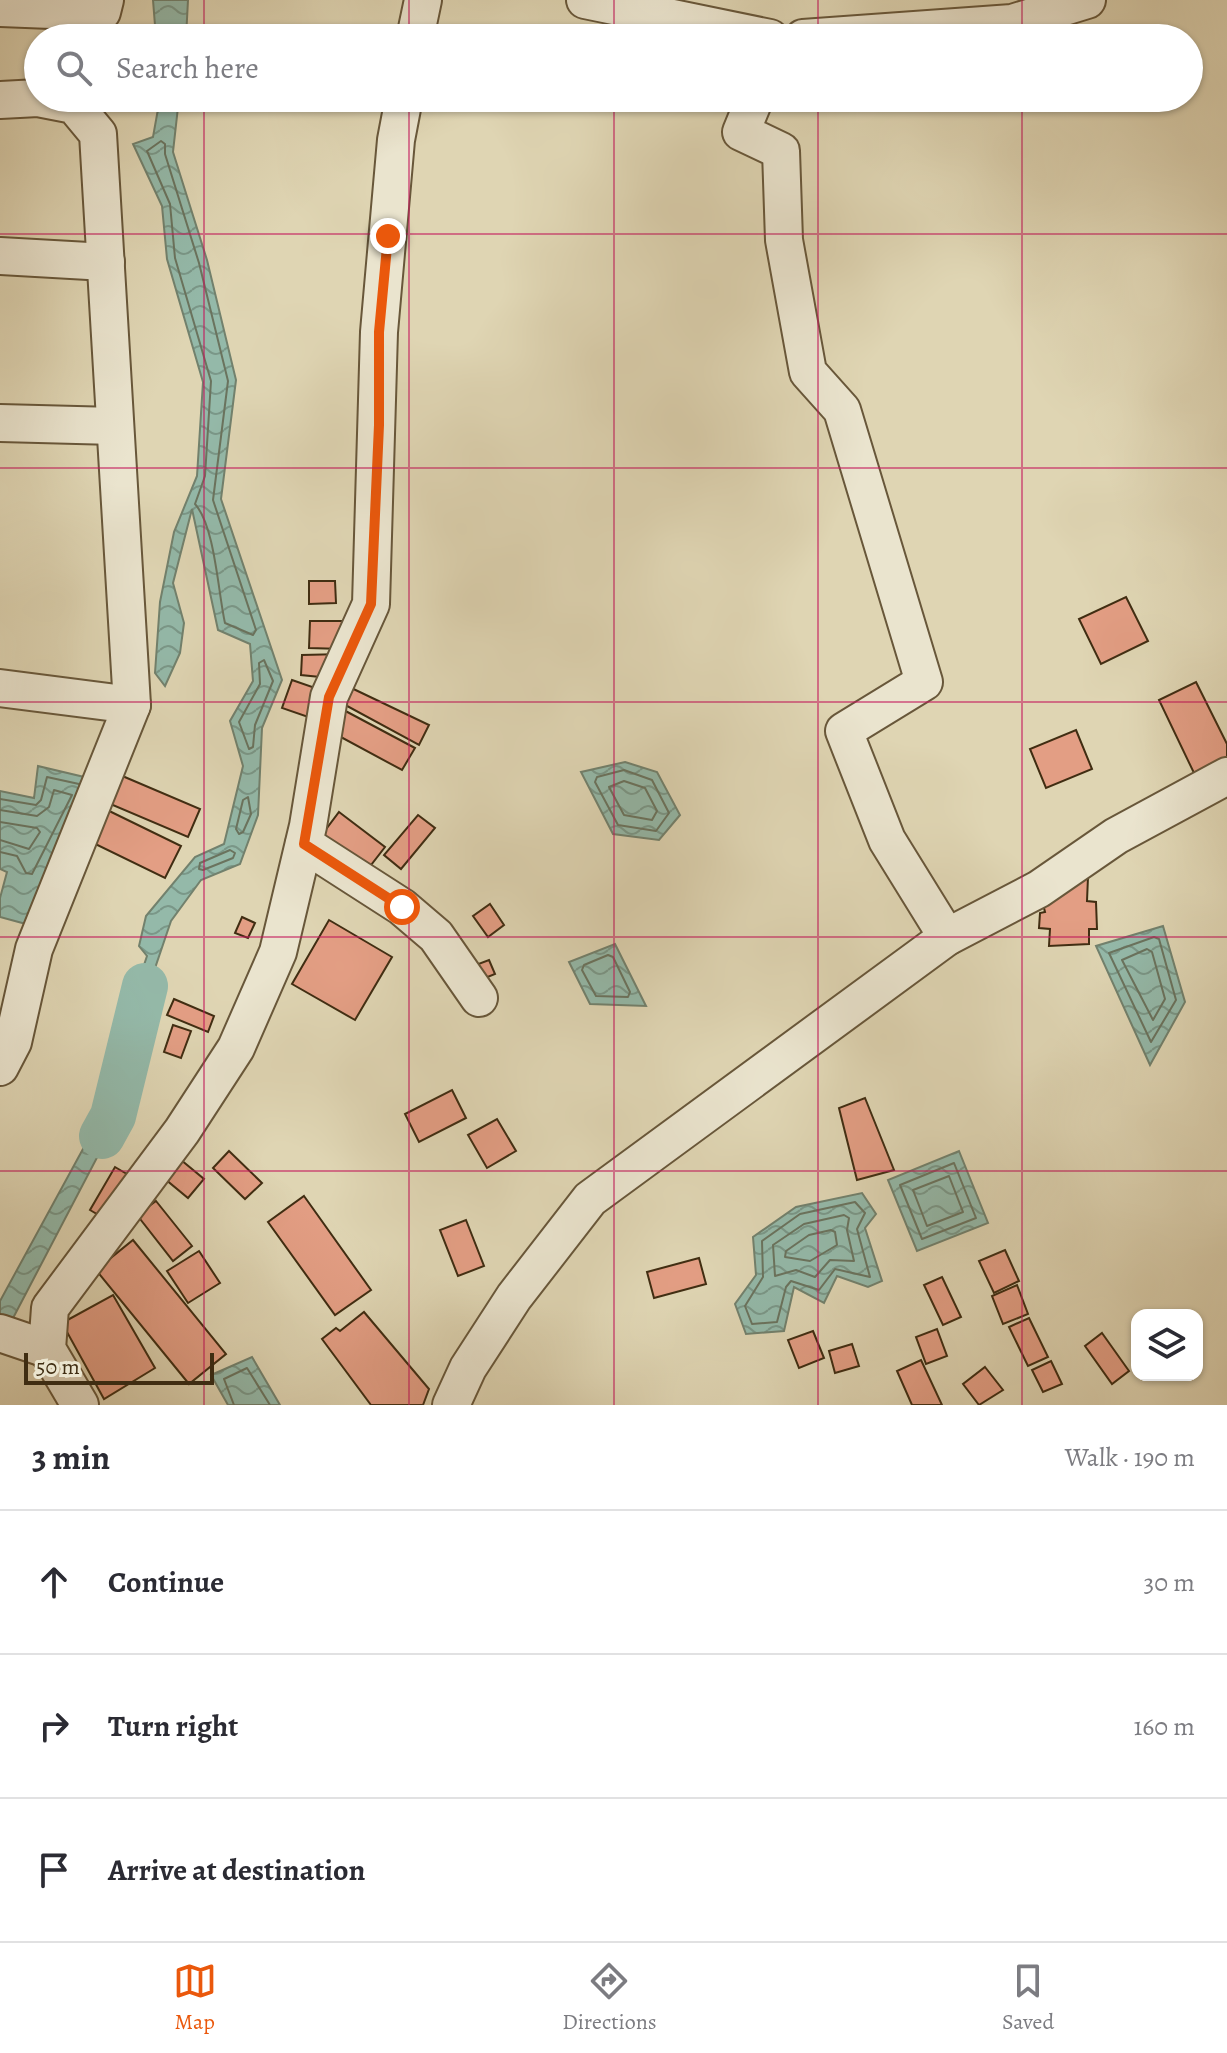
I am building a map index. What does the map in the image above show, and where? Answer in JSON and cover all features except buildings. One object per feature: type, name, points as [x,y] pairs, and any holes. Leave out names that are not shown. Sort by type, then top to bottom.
[{"type":"street","points":[[0,8],[102,12],[105,0]]},
{"type":"street","points":[[418,24],[423,0]]},
{"type":"street","points":[[585,0],[702,24]]},
{"type":"street","points":[[998,24],[1012,23],[1087,0]]},
{"type":"street","points":[[0,100],[24,99]]},
{"type":"street","points":[[0,1067],[13,1042],[34,949],[132,705],[98,134],[80,112]]},
{"type":"street","points":[[80,1405],[47,1349],[50,1308],[182,1131],[236,1048],[278,952],[304,844],[329,697],[371,604],[379,425],[379,332],[396,140],[401,112]]},
{"type":"street","points":[[749,112],[741,132],[781,151],[784,240],[808,372],[842,410],[924,682],[844,731],[887,840],[947,937]]},
{"type":"street","points":[[0,256],[106,262]]},
{"type":"street","points":[[0,423],[115,426]]},
{"type":"street","points":[[0,688],[132,705]]},
{"type":"street","points":[[451,1405],[468,1368],[514,1297],[590,1199],[947,937],[1039,889],[1116,836],[1227,776]]},
{"type":"street","points":[[304,844],[402,907],[436,936],[479,998]]},
{"type":"street","points":[[0,1333],[47,1349]]},
{"type":"water","points":[[153,0],[188,0],[187,24],[155,24]]},
{"type":"water","points":[[157,112],[177,112],[173,152],[207,260],[236,380],[221,499],[282,680],[262,728],[258,815],[240,864],[201,880],[171,921],[150,983],[147,1062],[0,1343],[0,1301],[131,1061],[128,1013],[147,956],[139,946],[146,916],[195,857],[224,844],[243,766],[230,721],[253,681],[250,644],[218,630],[192,509],[173,583],[184,623],[180,653],[165,686],[155,673],[160,602],[174,532],[197,476],[203,382],[167,259],[162,206],[133,144],[153,137]]},
{"type":"water","points":[[625,762],[657,772],[680,815],[659,840],[613,834],[581,772]]},
{"type":"water","points":[[38,766],[101,781],[26,924],[0,917],[0,898],[7,872],[0,869],[0,791],[34,798]]},
{"type":"water","points":[[1163,926],[1185,1002],[1150,1065],[1096,946]]},
{"type":"water","points":[[615,944],[646,1006],[590,1004],[569,962]]},
{"type":"water","points":[[959,1151],[988,1223],[917,1251],[888,1180]]},
{"type":"water","points":[[862,1193],[876,1214],[865,1228],[882,1281],[868,1287],[837,1276],[824,1303],[794,1287],[784,1331],[746,1334],[735,1304],[756,1275],[753,1237],[796,1207]]},
{"type":"water","points":[[252,1357],[280,1405],[228,1405],[211,1375]]},
{"type":"waterway","points":[[102,1136],[113,1116],[145,986]]},
{"type":"route","points":[[388,236],[379,332],[379,425],[371,604],[329,697],[304,844],[402,907]]}]
